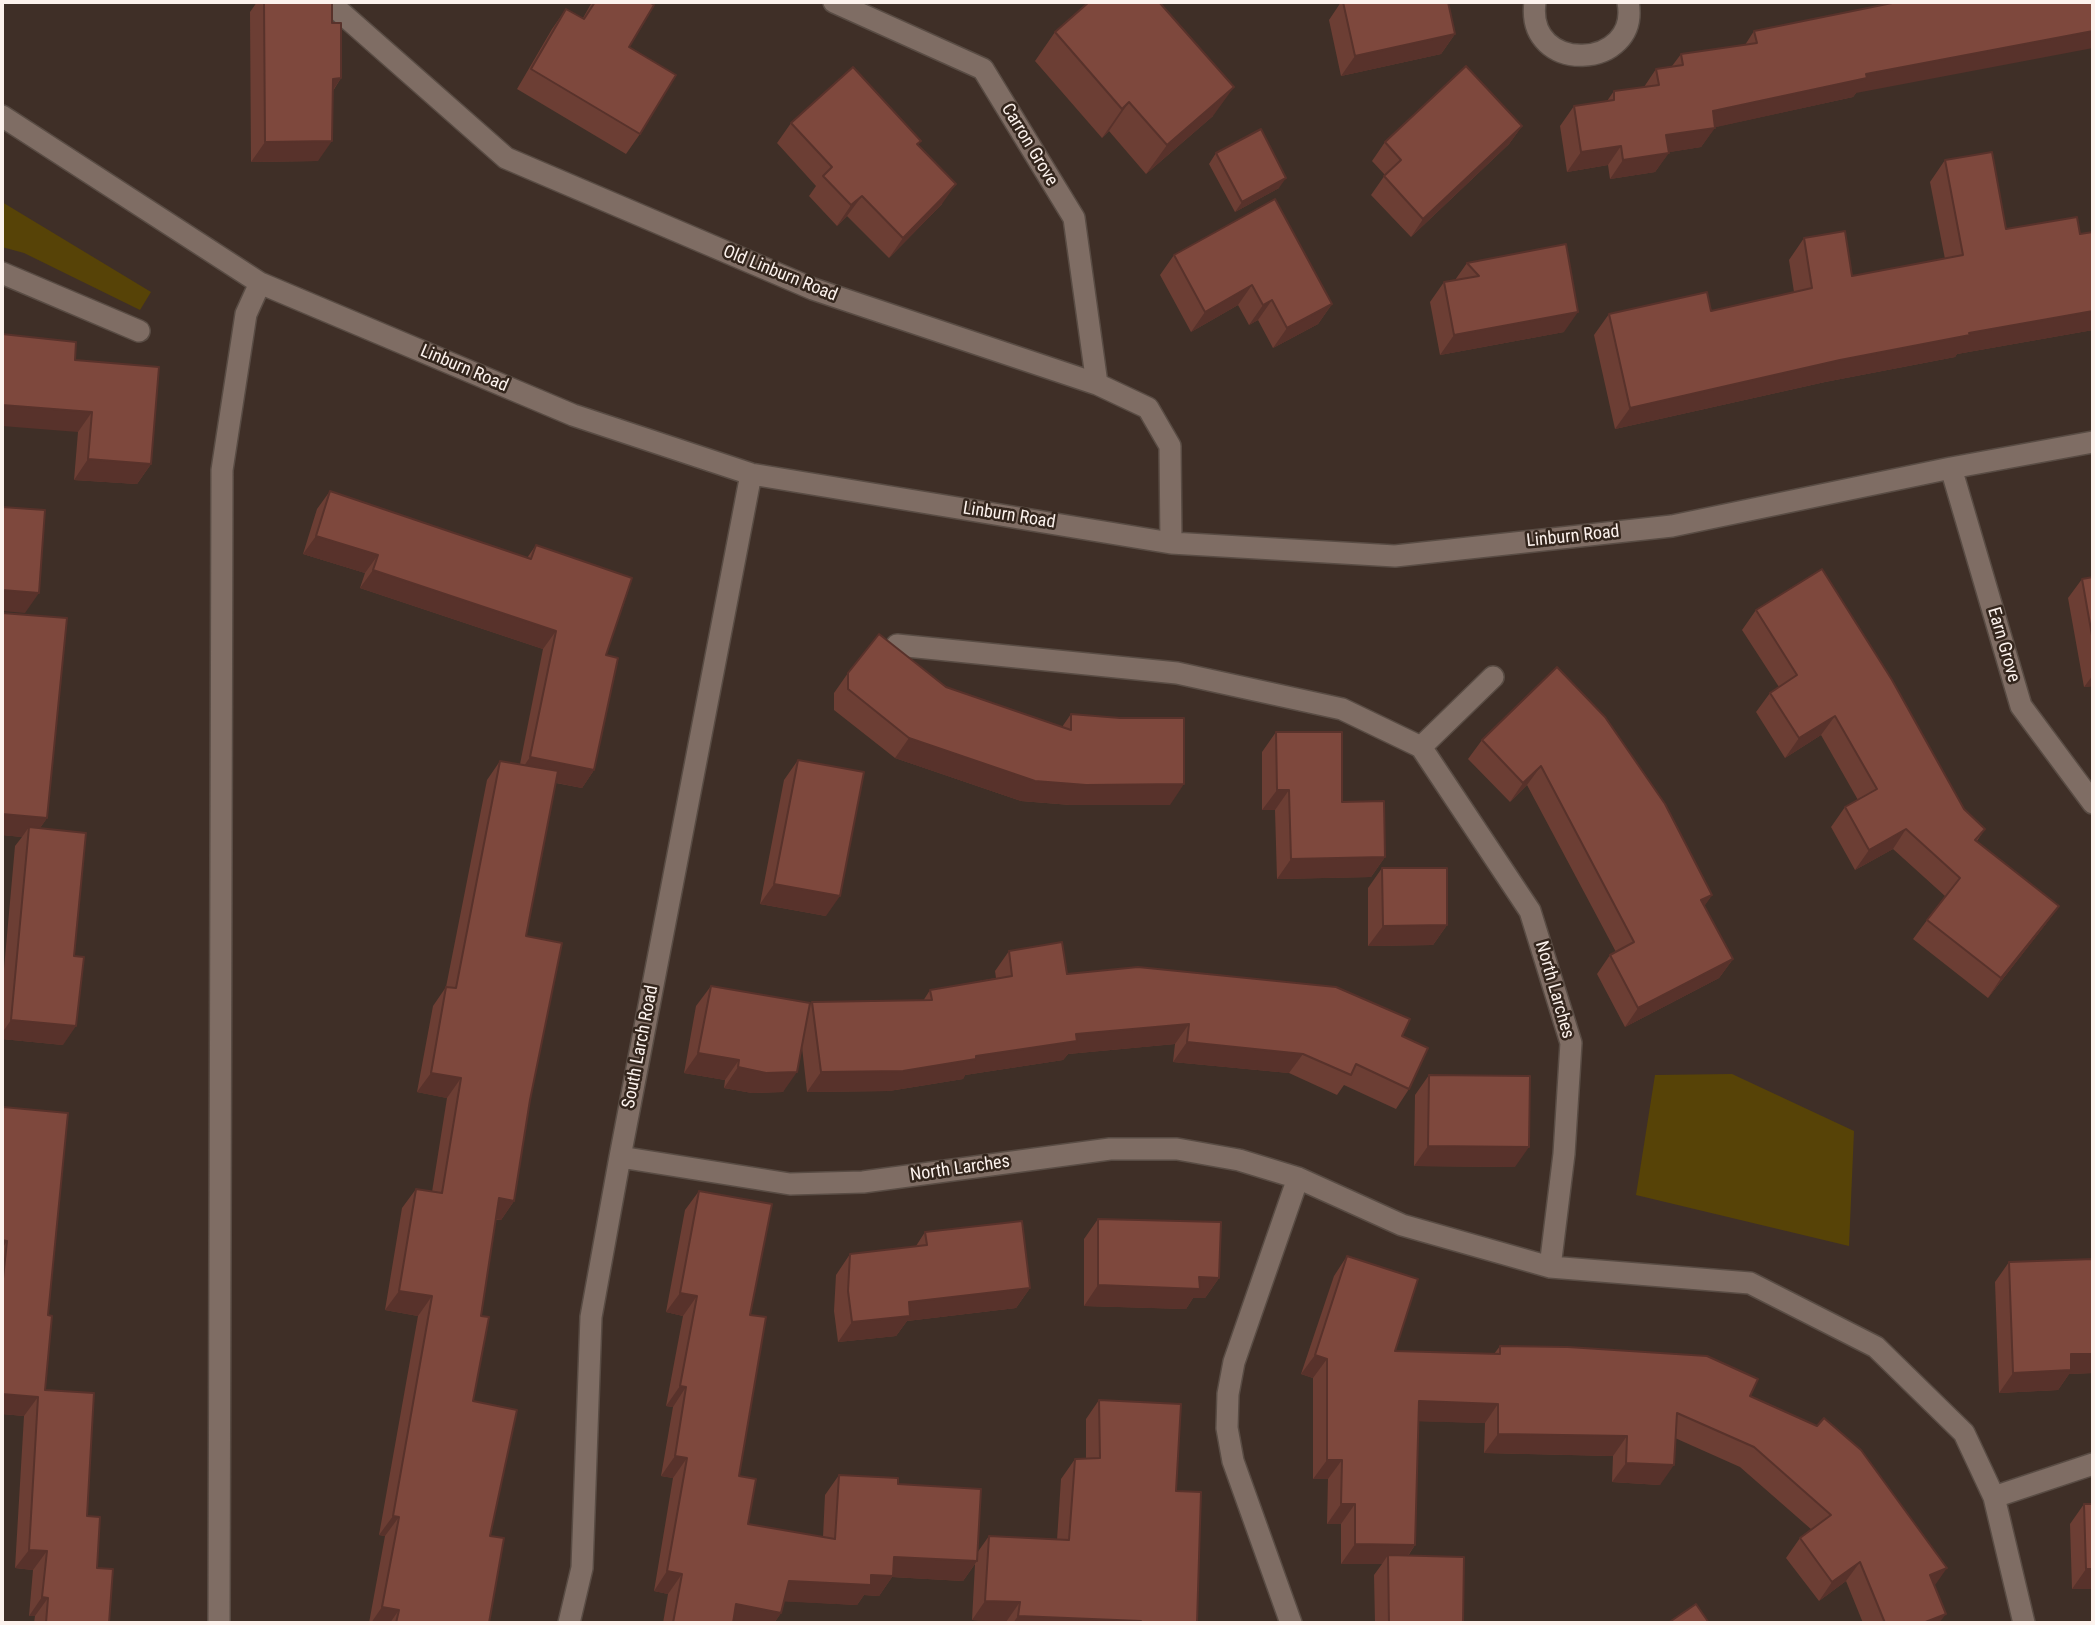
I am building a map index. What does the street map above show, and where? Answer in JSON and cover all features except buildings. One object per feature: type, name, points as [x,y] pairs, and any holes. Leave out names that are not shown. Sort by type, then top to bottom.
[{"type":"street","name":"Old Linburn Road","points":[[329,2],[506,158],[813,289],[1097,384],[1148,408],[1170,446],[1171,543]]},
{"type":"street","name":"Carron Grove","points":[[834,2],[983,69],[1074,218],[1097,384]]},
{"type":"street","points":[[1535,2],[1537,25],[1543,37],[1554,48],[1582,57],[1609,48],[1620,37],[1627,24],[1630,9],[1628,2]]},
{"type":"street","name":"Linburn Road","points":[[2,116],[260,283],[573,415],[751,474],[1171,543],[1395,556],[1672,526],[1951,468],[2093,442]]},
{"type":"street","points":[[2,273],[139,331]]},
{"type":"street","points":[[219,1623],[222,470],[246,314],[260,283]]},
{"type":"street","name":"Earn Grove","points":[[1951,468],[2021,706],[2093,803]]},
{"type":"street","name":"South Larch Road","points":[[569,1623],[582,1568],[591,1317],[751,474]]},
{"type":"street","points":[[897,645],[1177,673],[1342,709],[1421,747],[1493,677]]},
{"type":"street","name":"North Larches","points":[[1421,747],[1530,911],[1571,1043],[1564,1154],[1550,1267]]},
{"type":"street","name":"North Larches","points":[[620,1157],[790,1184],[863,1182],[1110,1149],[1177,1149],[1239,1160],[1298,1178],[1402,1225],[1550,1267],[1750,1283],[1876,1347],[1964,1433],[1994,1497],[2024,1623]]},
{"type":"street","points":[[1291,1623],[1233,1461],[1227,1428],[1228,1395],[1234,1362],[1298,1178]]},
{"type":"street","points":[[1994,1497],[2093,1464]]},
{"type":"shaded area","points":[[2,202],[151,292],[140,310],[24,253],[2,247]]},
{"type":"shaded area","points":[[1732,1074],[1854,1131],[1849,1246],[1636,1195],[1655,1075]]}]
